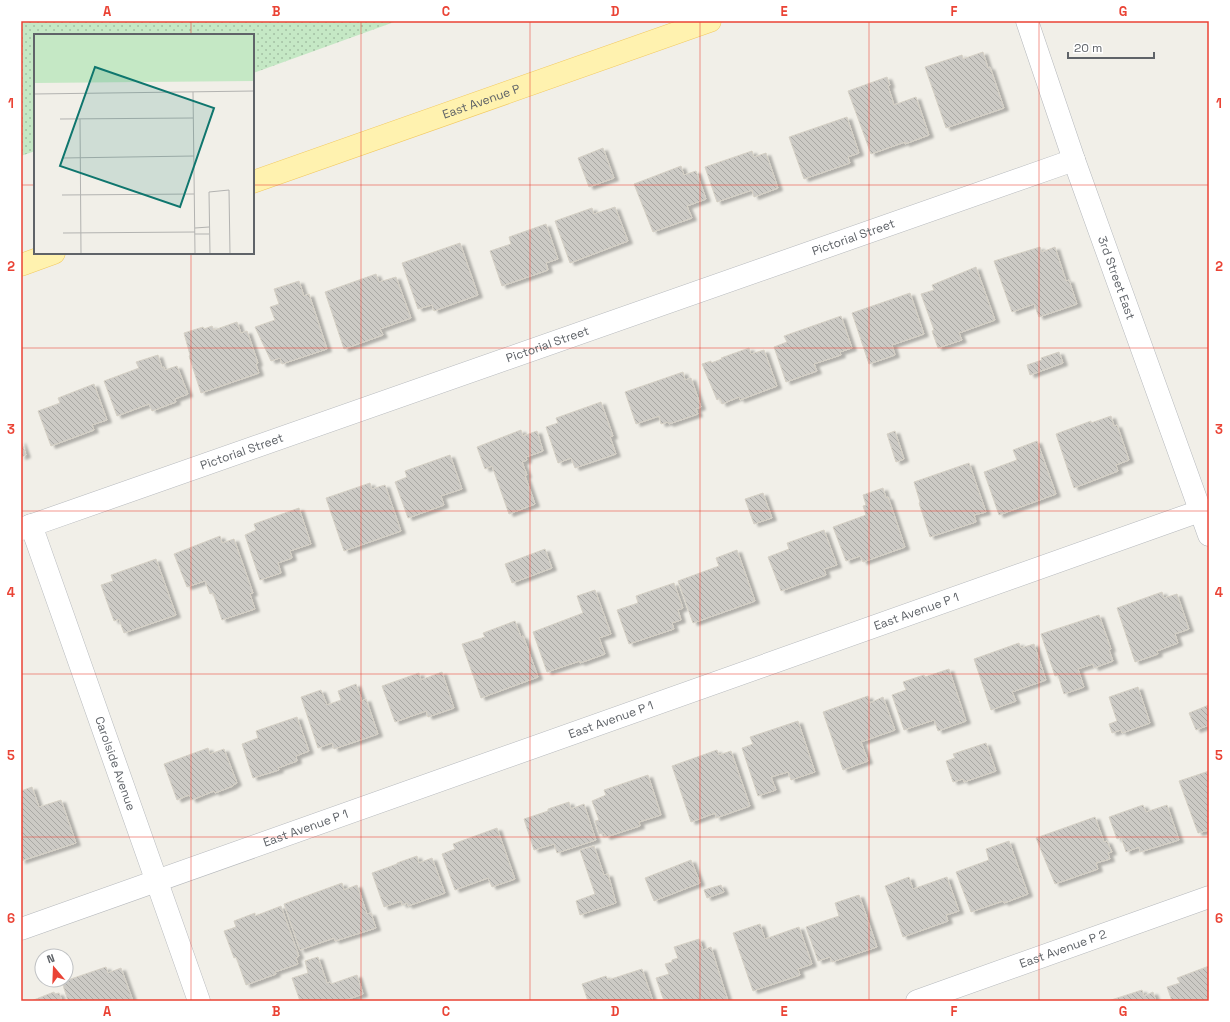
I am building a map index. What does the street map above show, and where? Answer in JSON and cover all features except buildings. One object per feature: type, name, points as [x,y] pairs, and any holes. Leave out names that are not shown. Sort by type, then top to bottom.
[{"type":"main road","name":"East Avenue P","points":[[254,182],[710,21]]},
{"type":"main road","points":[[21,264],[51,254]]},
{"type":"street","name":"3rd Street East","points":[[1027,21],[1074,160],[1209,535]]},
{"type":"street","name":"Pictorial Street","points":[[26,527],[1074,160]]},
{"type":"street","name":"East Avenue P 1","points":[[21,929],[1200,511]]},
{"type":"street","name":"Carolside Avenue","points":[[26,527],[157,881],[199,1001]]},
{"type":"street","name":"East Avenue P 2","points":[[917,1001],[1209,897]]},
{"type":"green space","points":[[21,21],[397,21],[254,73],[254,34],[34,34],[34,151],[21,156]]}]
